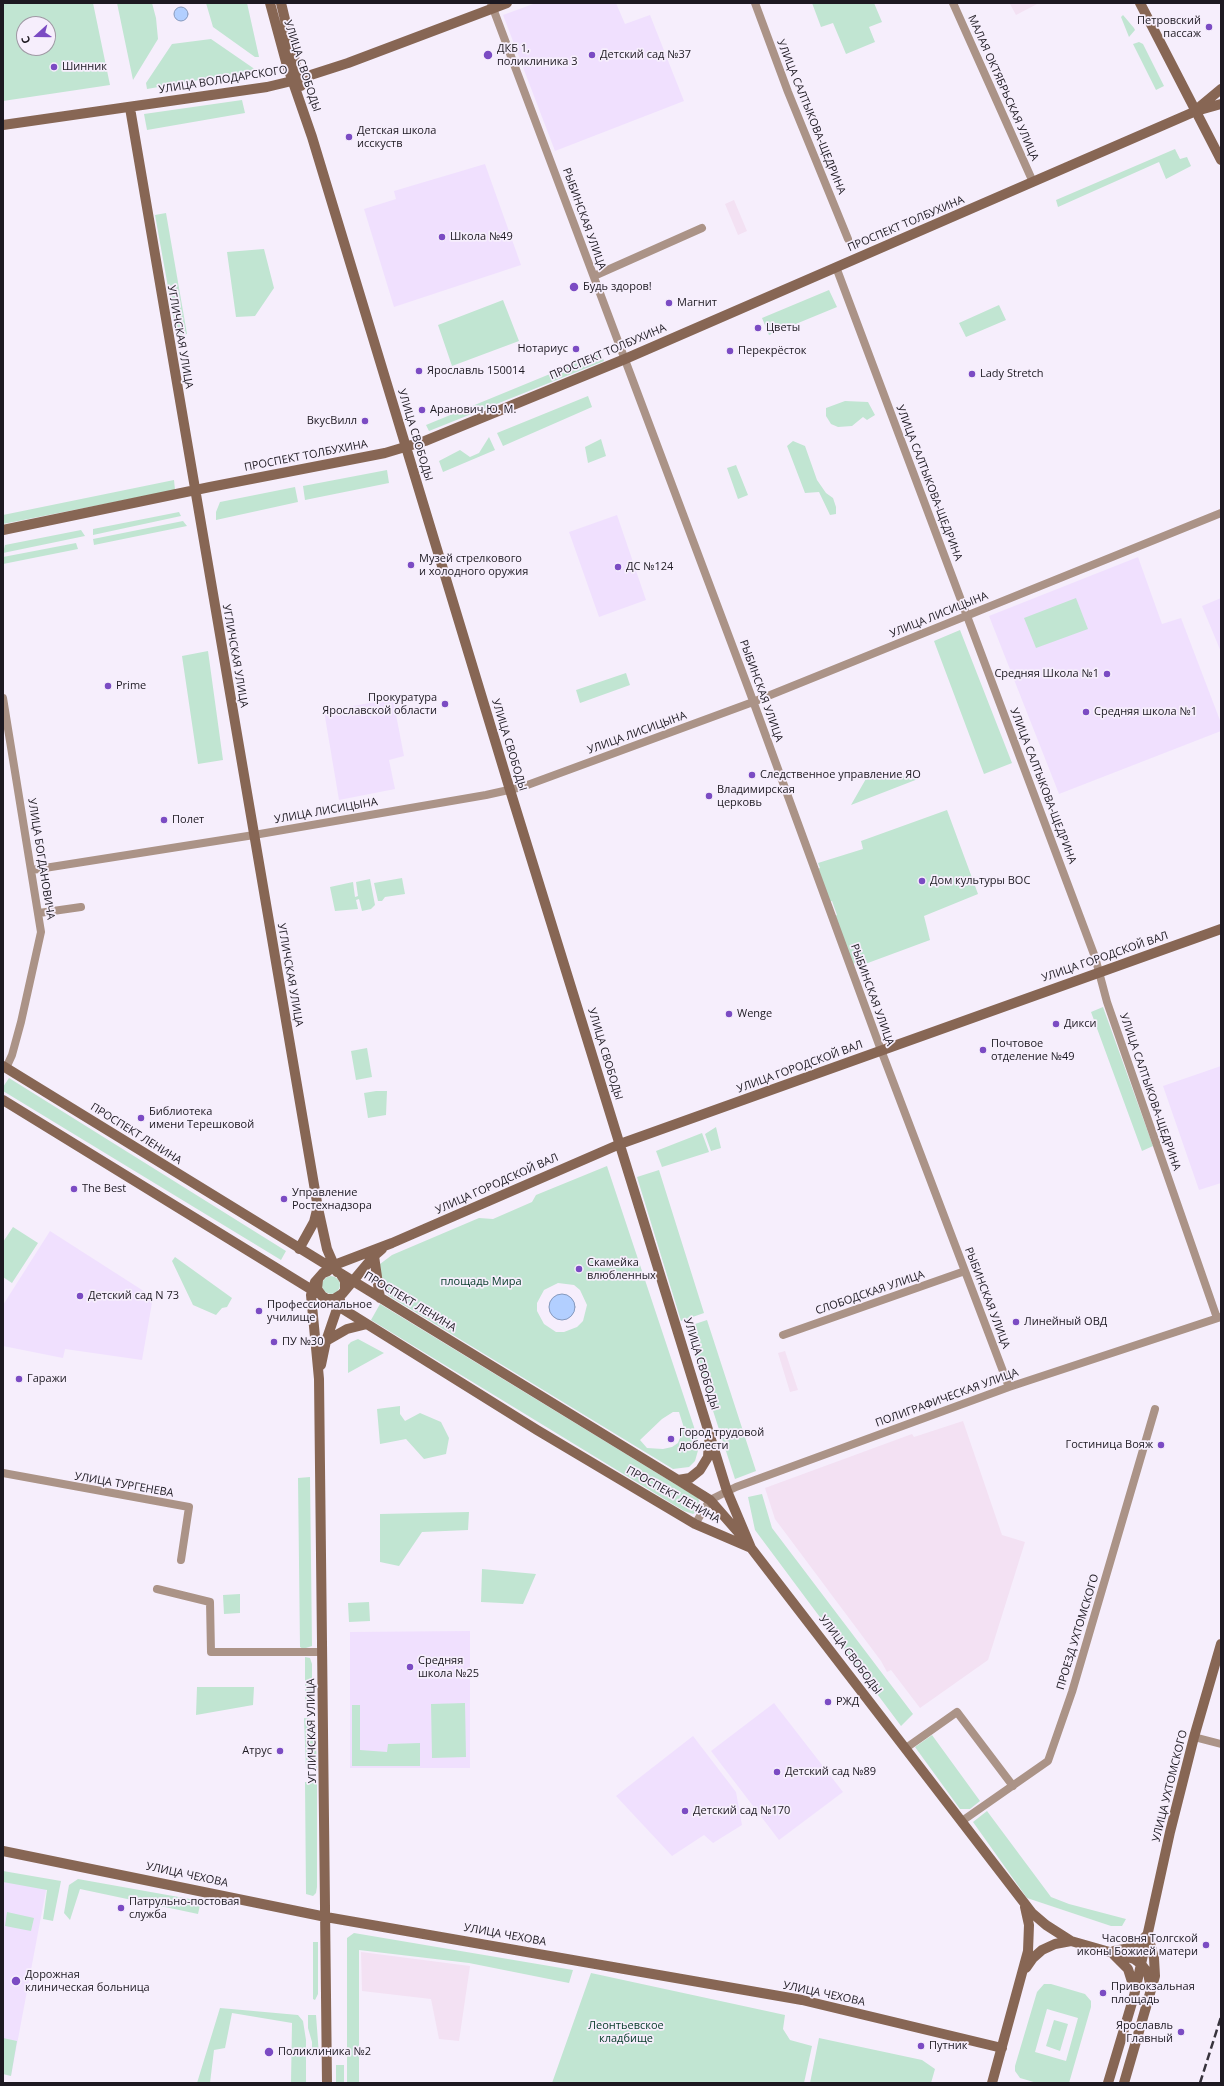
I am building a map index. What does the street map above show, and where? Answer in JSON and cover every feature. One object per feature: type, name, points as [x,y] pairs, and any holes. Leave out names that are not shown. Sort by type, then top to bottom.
[{"type":"main road","name":"УЛИЦА СВОБОДЫ","points":[[270,3],[296,80],[510,790],[727,1491],[751,1548],[962,1821],[1024,1904]]},
{"type":"main road","name":"УЛИЦА СВОБОДЫ","points":[[280,3],[296,80]]},
{"type":"main road","name":"УЛИЦА ВОЛОДАРСКОГО","points":[[3,125],[130,108],[267,87],[296,80],[492,6],[507,3]]},
{"type":"main road","points":[[1140,3],[1221,160]]},
{"type":"main road","name":"ПРОСПЕКТ ТОЛБУХИНА","points":[[1196,111],[1221,89]]},
{"type":"main road","name":"ПРОСПЕКТ ТОЛБУХИНА","points":[[3,530],[406,448],[624,359],[1196,111],[1221,104]]},
{"type":"main road","name":"УГЛИЧСКАЯ УЛИЦА","points":[[130,108],[194,490],[318,1208],[329,1256],[330,1272]]},
{"type":"main road","name":"УЛИЦА ГОРОДСКОЙ ВАЛ","points":[[330,1272],[361,1255],[620,1144],[1221,929]]},
{"type":"main road","name":"ПРОСПЕКТ ЛЕНИНА","points":[[4,1069],[299,1249],[330,1272],[352,1281],[710,1500],[751,1548]]},
{"type":"main road","name":"ПРОСПЕКТ ЛЕНИНА","points":[[3,1100],[537,1430],[695,1524],[751,1548]]},
{"type":"main road","name":"УГЛИЧСКАЯ УЛИЦА","points":[[299,1249],[314,1222],[318,1208]]},
{"type":"main road","name":"УЛИЦА ГОРОДСКОЙ ВАЛ","points":[[343,1292],[374,1256],[392,1243]]},
{"type":"main road","points":[[299,1249],[329,1256],[361,1255]]},
{"type":"main road","points":[[374,1256],[380,1298]]},
{"type":"main road","points":[[312,1290],[330,1272]]},
{"type":"main road","points":[[330,1272],[345,1281],[343,1292],[334,1299],[324,1297],[318,1289],[330,1272]]},
{"type":"main road","name":"УГЛИЧСКАЯ УЛИЦА","points":[[312,1290],[319,1379],[327,2083]]},
{"type":"main road","name":"УГЛИЧСКАЯ УЛИЦА","points":[[319,1379],[326,1341],[337,1305],[343,1292]]},
{"type":"main road","points":[[326,1341],[343,1331],[367,1324]]},
{"type":"main road","points":[[678,1480],[684,1480],[695,1475],[704,1465],[708,1457],[708,1430]]},
{"type":"main road","name":"УЛИЦА УХТОМСКОГО","points":[[1147,1936],[1194,1737],[1221,1644]]},
{"type":"main road","name":"УЛИЦА ЧЕХОВА","points":[[3,1851],[326,1917],[802,2000],[1002,2048]]},
{"type":"main road","points":[[1024,1904],[1046,1925],[1071,1941],[1134,1959],[1141,1964],[1148,1973],[1151,1989]]},
{"type":"main road","points":[[992,2083],[1028,1951],[1030,1934],[1028,1917],[1024,1904]]},
{"type":"main road","points":[[1108,1952],[1135,1946],[1147,1936]]},
{"type":"main road","points":[[1108,2083],[1134,1996],[1147,1936]]},
{"type":"main road","points":[[1124,2083],[1156,1967],[1147,1936]]},
{"type":"main road","points":[[1022,1975],[1033,1958],[1042,1950],[1055,1944],[1071,1941]]},
{"type":"main road","points":[[1108,1952],[1122,1961],[1128,1969],[1133,1981],[1134,1996]]},
{"type":"street","name":"УЛИЦА САЛТЫКОВА-ЩЕДРИНА","points":[[755,3],[791,99],[848,239]]},
{"type":"street","name":"МАЛАЯ ОКТЯБРЬСКАЯ УЛИЦА","points":[[953,3],[1033,182]]},
{"type":"street","name":"РЫБИНСКАЯ УЛИЦА","points":[[492,6],[753,702],[881,1050],[1010,1387]]},
{"type":"street","points":[[594,276],[702,228]]},
{"type":"street","name":"УЛИЦА САЛТЫКОВА-ЩЕДРИНА","points":[[836,267],[1096,957],[1106,1002],[1219,1317]]},
{"type":"street","name":"УЛИЦА ЛИСИЦЫНА","points":[[32,870],[254,835],[510,790],[753,702],[1221,513]]},
{"type":"street","name":"УЛИЦА БОГДАНОВИЧА","points":[[3,698],[39,913],[41,937],[12,1055],[4,1069]]},
{"type":"street","points":[[39,913],[81,907]]},
{"type":"street","name":"СЛОБОДСКАЯ УЛИЦА","points":[[783,1335],[965,1271]]},
{"type":"street","name":"ПОЛИГРАФИЧЕСКАЯ УЛИЦА","points":[[710,1500],[727,1491],[1010,1387],[1219,1317]]},
{"type":"street","name":"ПРОЕЗД УХТОМСКОГО","points":[[962,1821],[1048,1760],[1072,1692],[1155,1409]]},
{"type":"street","name":"УЛИЦА ТУРГЕНЕВА","points":[[3,1473],[189,1507],[181,1560]]},
{"type":"street","points":[[695,1524],[710,1500]]},
{"type":"street","points":[[157,1589],[210,1602],[210,1652],[322,1652]]},
{"type":"street","points":[[906,1748],[957,1712],[1013,1786]]},
{"type":"street","points":[[1194,1737],[1221,1744]]},
{"type":"shaded area","name":"Детский сад №37","points":[[536,3],[616,3],[625,24],[650,15],[684,101],[555,151],[503,15]]},
{"type":"shaded area","points":[[1039,3],[1016,15],[1010,4]]},
{"type":"shaded area","name":"Школа №49","points":[[485,164],[521,265],[394,307],[364,209],[396,199],[394,191]]},
{"type":"shaded area","points":[[734,200],[747,231],[738,235],[725,204]]},
{"type":"shaded area","points":[[617,515],[646,600],[599,617],[569,532]]},
{"type":"shaded area","name":"Средняя Школа №1","points":[[1138,557],[1162,624],[1181,618],[1221,723],[1221,731],[1059,794],[989,616]]},
{"type":"shaded area","points":[[1221,598],[1221,652],[1202,606]]},
{"type":"shaded area","points":[[393,699],[404,756],[389,760],[395,789],[339,800],[324,711]]},
{"type":"shaded area","points":[[1221,1066],[1221,1183],[1199,1190],[1163,1086]]},
{"type":"shaded area","name":"Детский сад N 73","points":[[50,1231],[153,1297],[142,1360],[65,1349],[63,1358],[3,1346],[3,1305]]},
{"type":"shaded area","points":[[785,1351],[798,1390],[790,1392],[778,1353]]},
{"type":"shaded area","points":[[963,1421],[1002,1535],[1025,1542],[988,1660],[920,1708],[891,1670],[887,1672],[881,1661],[775,1519],[765,1488],[912,1434],[914,1437]]},
{"type":"shaded area","name":"Средняя школа №25","points":[[470,1631],[470,1768],[350,1768],[350,1632]]},
{"type":"shaded area","name":"Детский сад №89","points":[[774,1703],[843,1792],[779,1840],[711,1751]]},
{"type":"shaded area","name":"Детский сад №170","points":[[693,1736],[736,1792],[742,1825],[713,1843],[704,1835],[672,1856],[616,1796]]},
{"type":"shaded area","name":"Дорожная клиническая больница","points":[[3,1877],[47,1885],[11,2076],[3,2074]]},
{"type":"shaded area","points":[[361,1952],[470,1966],[459,2041],[439,2039],[431,1999],[362,1991]]},
{"type":"green space","name":"Шинник","points":[[3,3],[93,3],[110,85],[3,101]]},
{"type":"green space","points":[[117,3],[152,3],[156,18],[158,39],[133,80]]},
{"type":"green space","points":[[206,3],[247,3],[259,57],[255,57],[213,27]]},
{"type":"green space","points":[[812,3],[874,3],[882,22],[869,27],[875,42],[846,54],[833,23],[821,27]]},
{"type":"green space","points":[[1123,15],[1135,30],[1129,37],[1121,17]]},
{"type":"green space","points":[[211,39],[256,70],[147,89],[146,83],[172,44]]},
{"type":"green space","points":[[1139,42],[1143,44],[1164,86],[1156,90],[1133,44]]},
{"type":"green space","points":[[242,100],[245,113],[147,130],[144,114]]},
{"type":"green space","points":[[1175,149],[1180,159],[1187,157],[1191,166],[1166,179],[1159,162],[1058,207],[1056,200]]},
{"type":"green space","points":[[166,213],[187,334],[177,337],[155,215]]},
{"type":"green space","points":[[264,249],[274,288],[255,316],[236,317],[227,252]]},
{"type":"green space","points":[[829,290],[837,307],[769,335],[762,318]]},
{"type":"green space","points":[[503,300],[519,341],[452,366],[438,325]]},
{"type":"green space","points":[[999,305],[1006,320],[966,337],[959,323]]},
{"type":"green space","points":[[601,353],[604,361],[429,431],[426,425]]},
{"type":"green space","points":[[588,396],[592,407],[503,446],[497,433]]},
{"type":"green space","points":[[845,401],[868,402],[875,415],[867,420],[863,417],[852,426],[838,427],[831,424],[826,416],[826,408]]},
{"type":"green space","points":[[489,437],[495,450],[443,472],[439,461],[460,450],[470,457],[479,453]]},
{"type":"green space","points":[[601,439],[606,456],[588,463],[585,447]]},
{"type":"green space","points":[[793,441],[805,446],[817,480],[826,493],[833,498],[836,507],[836,514],[830,515],[819,492],[805,493],[787,446]]},
{"type":"green space","points":[[736,465],[748,495],[738,499],[727,468]]},
{"type":"green space","points":[[387,470],[389,483],[305,500],[303,486]]},
{"type":"green space","points":[[174,480],[175,490],[3,524],[3,515]]},
{"type":"green space","points":[[295,487],[298,502],[216,520],[216,512],[220,502]]},
{"type":"green space","points":[[179,512],[181,516],[93,535],[93,529]]},
{"type":"green space","points":[[183,521],[187,526],[94,545],[93,539]]},
{"type":"green space","points":[[81,530],[85,536],[3,553],[5,545]]},
{"type":"green space","points":[[76,543],[78,549],[3,564],[3,557]]},
{"type":"green space","points":[[1076,598],[1088,629],[1036,648],[1024,618]]},
{"type":"green space","points":[[960,630],[1012,763],[984,774],[934,641]]},
{"type":"green space","points":[[208,651],[223,760],[198,764],[182,656]]},
{"type":"green space","points":[[626,673],[630,685],[580,703],[576,690]]},
{"type":"green space","points":[[871,770],[918,779],[851,805]]},
{"type":"green space","points":[[947,810],[978,894],[924,916],[930,940],[857,967],[855,962],[853,965],[835,916],[837,915],[832,901],[829,902],[817,869],[820,868],[818,863],[863,849],[861,841]]},
{"type":"green space","points":[[402,878],[405,894],[385,897],[382,901],[378,901],[374,883]]},
{"type":"green space","points":[[370,879],[375,905],[371,909],[362,911],[359,899],[356,900],[358,909],[335,911],[330,887],[353,882],[355,897],[358,896],[356,882]]},
{"type":"green space","points":[[1103,1007],[1153,1146],[1142,1151],[1091,1012]]},
{"type":"green space","points":[[367,1048],[372,1077],[356,1080],[351,1051]]},
{"type":"green space","points":[[9,1078],[286,1251],[281,1260],[3,1091],[3,1087]]},
{"type":"green space","points":[[387,1091],[386,1115],[368,1118],[364,1093]]},
{"type":"green space","points":[[716,1127],[721,1148],[711,1151],[705,1134]]},
{"type":"green space","points":[[702,1133],[709,1152],[662,1167],[656,1151]]},
{"type":"green space","name":"площадь Мира","points":[[607,1166],[697,1436],[699,1447],[695,1461],[689,1467],[673,1469],[389,1296],[382,1289],[380,1264],[392,1255],[479,1218],[493,1219],[532,1202],[536,1195]],"holes":[[[558,1283],[574,1285],[580,1290],[587,1305],[583,1321],[577,1327],[564,1332],[556,1332],[544,1324],[537,1311],[537,1303],[544,1290]],[[673,1412],[679,1412],[684,1428],[678,1443],[672,1447],[663,1449],[647,1448],[640,1440],[662,1419]]]},
{"type":"green space","points":[[659,1170],[704,1313],[681,1321],[637,1177]]},
{"type":"green space","points":[[13,1227],[38,1243],[12,1283],[3,1277],[3,1242]]},
{"type":"green space","points":[[175,1257],[232,1298],[227,1307],[222,1308],[216,1315],[193,1305],[172,1261]]},
{"type":"green space","points":[[327,1276],[335,1276],[340,1281],[338,1292],[335,1294],[327,1294],[322,1289],[322,1281]]},
{"type":"green space","points":[[380,1304],[698,1498],[701,1506],[700,1510],[693,1514],[684,1511],[371,1320]]},
{"type":"green space","points":[[707,1320],[756,1471],[735,1479],[686,1327]]},
{"type":"green space","points":[[358,1339],[384,1353],[348,1373],[348,1345]]},
{"type":"green space","points":[[400,1406],[400,1414],[405,1421],[420,1413],[441,1422],[449,1438],[446,1454],[424,1459],[406,1439],[380,1444],[377,1409]]},
{"type":"green space","points":[[310,1477],[312,1646],[303,1649],[300,1647],[298,1478]]},
{"type":"green space","points":[[762,1494],[772,1528],[913,1714],[901,1726],[755,1530],[748,1497]]},
{"type":"green space","points":[[469,1512],[468,1530],[422,1532],[399,1566],[380,1562],[380,1514]]},
{"type":"green space","points":[[482,1569],[536,1574],[523,1604],[481,1602]]},
{"type":"green space","points":[[240,1594],[240,1613],[224,1614],[223,1595]]},
{"type":"green space","points":[[369,1602],[370,1621],[349,1622],[348,1603]]},
{"type":"green space","points":[[305,1657],[310,1658],[312,1664],[312,1708],[309,1711],[305,1709]]},
{"type":"green space","points":[[197,1687],[254,1687],[253,1705],[196,1715]]},
{"type":"green space","points":[[465,1703],[466,1757],[432,1758],[431,1704]]},
{"type":"green space","points":[[352,1705],[360,1705],[360,1750],[387,1752],[388,1744],[420,1743],[420,1766],[352,1766]]},
{"type":"green space","points":[[304,1718],[311,1719],[315,1724],[317,1768],[306,1768]]},
{"type":"green space","points":[[932,1735],[980,1801],[970,1809],[960,1809],[915,1747]]},
{"type":"green space","points":[[305,1782],[317,1782],[317,1887],[316,1893],[313,1896],[306,1894]]},
{"type":"green space","points":[[987,1811],[1051,1897],[1069,1904],[1126,1919],[1122,1926],[1111,1926],[1027,1898],[973,1822]]},
{"type":"green space","points":[[3,1871],[61,1881],[53,1921],[43,1919],[47,1890],[3,1882]]},
{"type":"green space","points":[[78,1879],[201,1901],[198,1914],[80,1889],[70,1920],[64,1913],[69,1885]]},
{"type":"green space","points":[[7,1912],[34,1918],[31,1931],[5,1926]]},
{"type":"green space","points":[[354,1933],[573,1970],[569,1983],[469,1963],[359,1950],[359,2083],[347,2083],[347,1938]]},
{"type":"green space","points":[[313,1942],[318,1942],[318,1994],[315,2000],[313,1999]]},
{"type":"green space","name":"Леонтьевское кладбище","points":[[591,1973],[785,2015],[783,2029],[790,2040],[812,2046],[804,2083],[552,2083]]},
{"type":"green space","points":[[1044,1984],[1051,1984],[1085,1994],[1091,2001],[1091,2007],[1069,2083],[1037,2083],[1020,2078],[1015,2071],[1015,2066],[1037,1992]],"holes":[[[1047,2009],[1078,2018],[1066,2061],[1035,2052]]]},
{"type":"green space","points":[[220,2008],[298,2015],[303,2021],[306,2040],[306,2083],[291,2083],[292,2023],[232,2013],[225,2048],[214,2050],[210,2083],[197,2083]]},
{"type":"green space","points":[[308,2015],[316,2015],[319,2055],[312,2055],[312,2042],[308,2028]]},
{"type":"green space","points":[[1054,2020],[1068,2024],[1060,2051],[1046,2046]]},
{"type":"green space","points":[[3,2038],[17,2041],[11,2076],[3,2074]]},
{"type":"green space","points":[[819,2038],[922,2060],[935,2069],[931,2083],[810,2083]]},
{"type":"green space","points":[[336,2065],[344,2065],[344,2083],[336,2083]]},
{"type":"water","points":[[178,7],[184,7],[188,11],[188,17],[184,21],[178,21],[174,17],[174,11]]},
{"type":"water","points":[[562,1294],[571,1298],[575,1307],[571,1316],[562,1320],[553,1316],[549,1307],[553,1298]]},
{"type":"railway","points":[[1200,2083],[1221,2017]]},
{"type":"place","name":"Петровский пассаж","points":[[1209,27]]},
{"type":"place","name":"ДКБ 1, поликлиника 3","points":[[488,55]]},
{"type":"place","name":"Детский сад №37","points":[[592,55]]},
{"type":"place","name":"Шинник","points":[[54,67]]},
{"type":"place","name":"Детская школа исскуств","points":[[349,137]]},
{"type":"place","name":"Школа №49","points":[[442,237]]},
{"type":"place","name":"Будь здоров!","points":[[574,287]]},
{"type":"place","name":"Магнит","points":[[669,303]]},
{"type":"place","name":"Цветы","points":[[758,328]]},
{"type":"place","name":"Нотариус","points":[[576,349]]},
{"type":"place","name":"Перекрёсток","points":[[730,351]]},
{"type":"place","name":"Ярославль 150014","points":[[419,371]]},
{"type":"place","name":"Lady Stretch","points":[[972,374]]},
{"type":"place","name":"Аранович Ю. М.","points":[[422,410]]},
{"type":"place","name":"ВкусВилл","points":[[365,421]]},
{"type":"place","name":"Музей стрелкового и холодного оружия","points":[[411,565]]},
{"type":"place","name":"ДС №124","points":[[618,567]]},
{"type":"place","name":"Средняя Школа №1","points":[[1107,674]]},
{"type":"place","name":"Prime","points":[[108,686]]},
{"type":"place","name":"Прокуратура Ярославской области","points":[[445,704]]},
{"type":"place","name":"Средняя школа №1","points":[[1086,712]]},
{"type":"place","name":"Следственное управление ЯО","points":[[752,775]]},
{"type":"place","name":"Владимирская церковь","points":[[709,796]]},
{"type":"place","name":"Полет","points":[[164,820]]},
{"type":"place","name":"Дом культуры ВОС","points":[[922,881]]},
{"type":"place","name":"Wenge","points":[[729,1014]]},
{"type":"place","name":"Дикси","points":[[1056,1024]]},
{"type":"place","name":"Почтовое отделение №49","points":[[983,1050]]},
{"type":"place","name":"Библиотека имени Терешковой","points":[[141,1118]]},
{"type":"place","name":"The Best","points":[[74,1189]]},
{"type":"place","name":"Управление Ростехнадзора","points":[[284,1199]]},
{"type":"place","name":"Скамейка влюбленных","points":[[579,1269]]},
{"type":"place","name":"Детский сад N 73","points":[[80,1296]]},
{"type":"place","name":"Профессиональное училище","points":[[259,1311]]},
{"type":"place","name":"Линейный ОВД","points":[[1016,1322]]},
{"type":"place","name":"ПУ №30","points":[[274,1342]]},
{"type":"place","name":"Гаражи","points":[[19,1379]]},
{"type":"place","name":"Город трудовой доблести","points":[[671,1439]]},
{"type":"place","name":"Гостиница Вояж","points":[[1161,1445]]},
{"type":"place","name":"Средняя школа №25","points":[[410,1667]]},
{"type":"place","name":"РЖД","points":[[828,1702]]},
{"type":"place","name":"Атрус","points":[[280,1751]]},
{"type":"place","name":"Детский сад №89","points":[[777,1772]]},
{"type":"place","name":"Детский сад №170","points":[[685,1811]]},
{"type":"place","name":"Патрульно-постовая служба","points":[[121,1908]]},
{"type":"place","name":"Часовня Толгской иконы Божией матери","points":[[1206,1945]]},
{"type":"place","name":"Дорожная клиническая больница","points":[[16,1981]]},
{"type":"place","name":"Привокзальная площадь","points":[[1103,1993]]},
{"type":"place","name":"Ярославль Главный","points":[[1181,2032]]},
{"type":"place","name":"Путник","points":[[921,2046]]},
{"type":"place","name":"Поликлиника №2","points":[[269,2052]]}]
